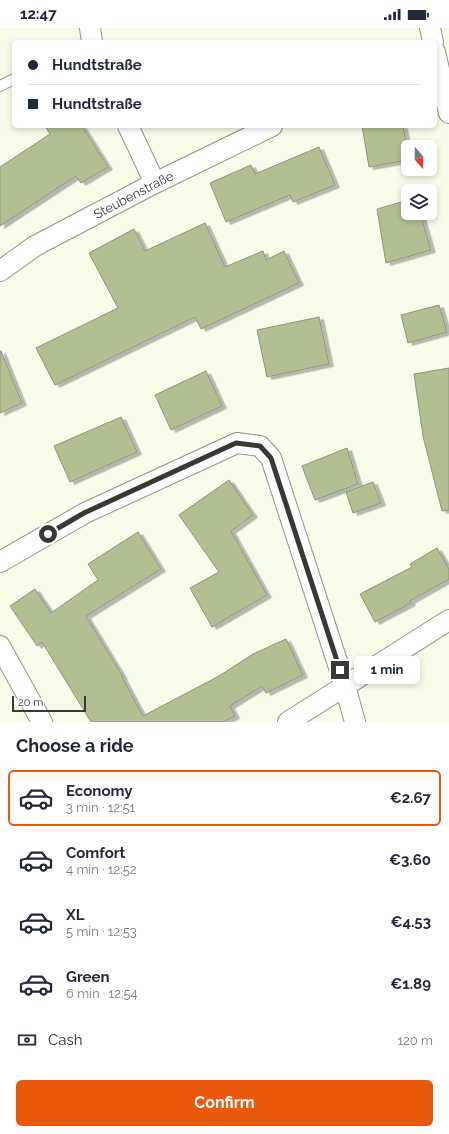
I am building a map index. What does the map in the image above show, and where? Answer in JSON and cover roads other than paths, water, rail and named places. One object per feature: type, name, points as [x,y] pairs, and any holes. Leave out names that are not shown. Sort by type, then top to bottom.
[{"type":"street","points":[[430,28],[433,40]]},
{"type":"street","points":[[437,61],[449,113]]},
{"type":"street","points":[[129,128],[156,183]]},
{"type":"street","name":"Steubenstraße","points":[[0,271],[34,246],[156,183],[268,128]]},
{"type":"street","points":[[0,562],[84,513],[236,443],[260,446],[271,458],[345,686],[355,722]]},
{"type":"street","points":[[288,722],[449,620]]},
{"type":"street","points":[[0,646],[42,722]]},
{"type":"lane","points":[[0,86],[12,80]]}]
